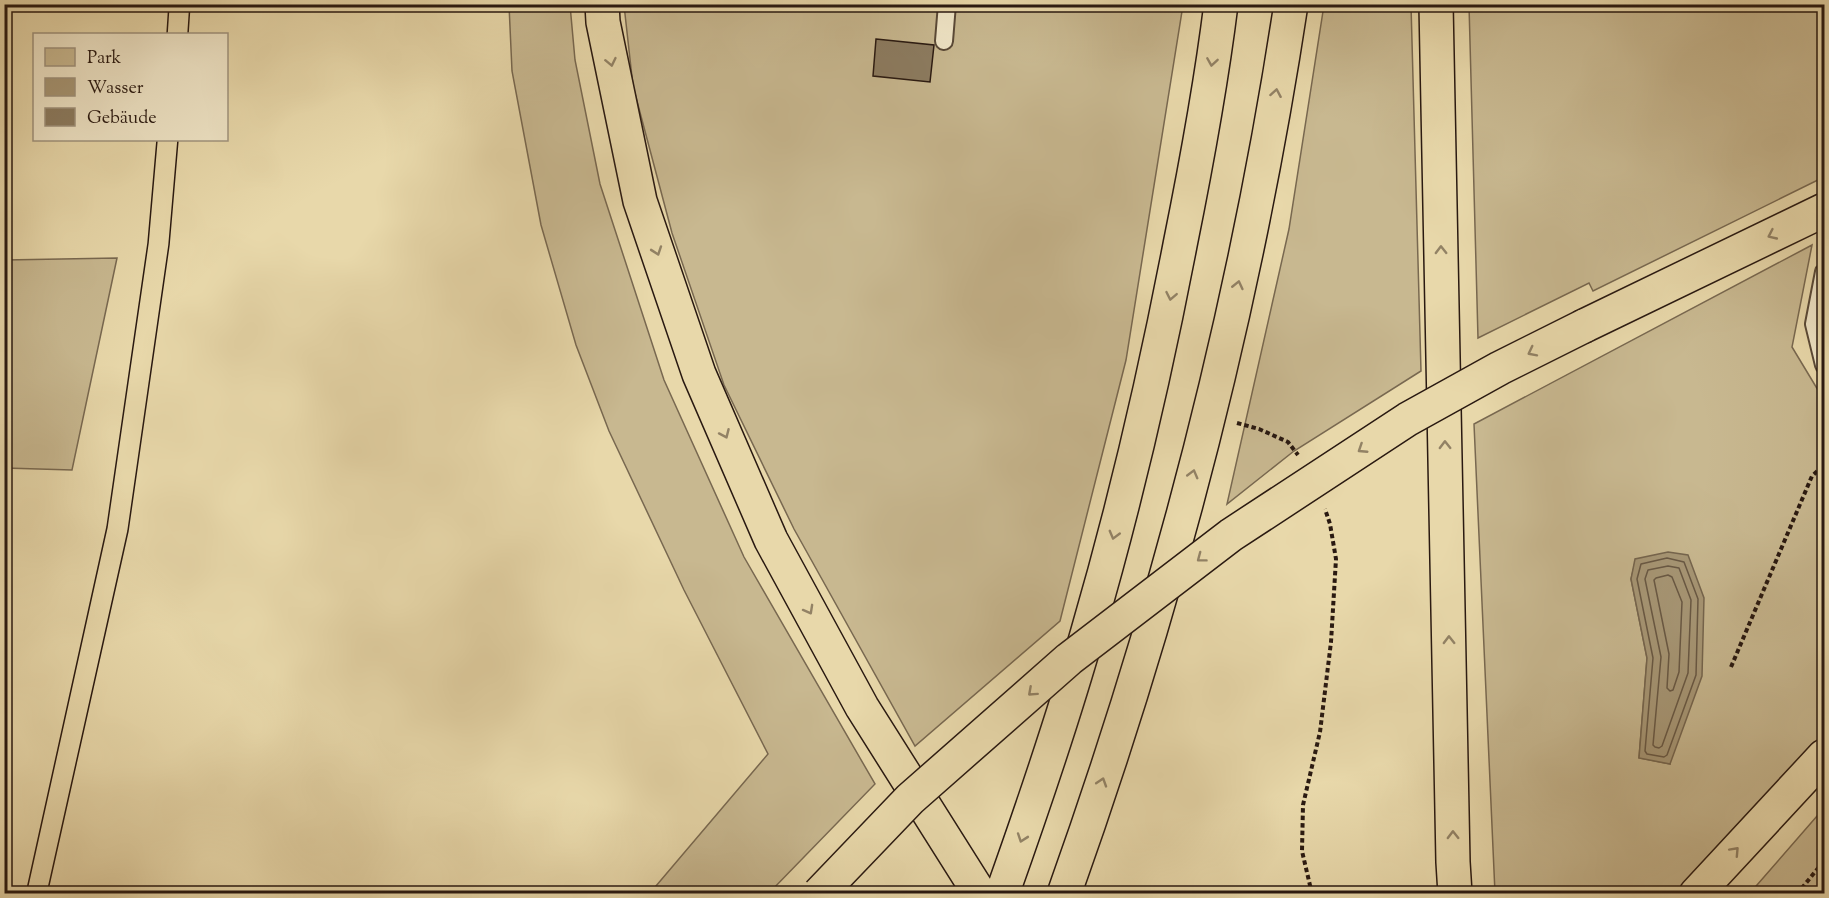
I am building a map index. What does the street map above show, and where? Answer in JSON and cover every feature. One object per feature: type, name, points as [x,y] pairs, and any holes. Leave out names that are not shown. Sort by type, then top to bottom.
[{"type":"highway","points":[[602,4],[603,22],[640,201],[699,374],[771,540],[862,707],[980,894]]},
{"type":"highway","points":[[1002,894],[1041,782],[1088,631],[1130,478],[1165,324],[1196,168],[1221,4]]},
{"type":"highway","points":[[1064,894],[1132,693],[1176,541],[1208,416],[1253,218],[1291,4]]},
{"type":"highway","points":[[1436,4],[1455,894]]},
{"type":"highway","points":[[819,894],[910,799],[1069,659],[1231,535],[1408,419],[1500,368],[1824,210]]},
{"type":"highway","points":[[1696,894],[1824,756]]},
{"type":"lane","points":[[944,41],[946,4]]},
{"type":"lane","points":[[1824,272],[1814,324],[1824,365]]},
{"type":"path","points":[[1208,416],[1259,429],[1288,442],[1302,460]]},
{"type":"path","points":[[1731,667],[1812,476],[1824,465]]},
{"type":"path","points":[[1312,894],[1302,851],[1303,805],[1320,732],[1331,642],[1335,559],[1330,524],[1323,501]]},
{"type":"path","points":[[1797,894],[1824,861]]},
{"type":"green space","points":[[509,5],[570,5],[575,60],[600,184],[664,380],[744,557],[875,784],[769,893],[650,893],[768,754],[684,590],[609,431],[576,345],[541,225],[512,71]]},
{"type":"green space","points":[[624,5],[1183,5],[1126,360],[1060,621],[915,746],[794,529],[724,385],[672,233],[633,86]]},
{"type":"green space","points":[[1324,5],[1411,5],[1421,371],[1294,451],[1227,504],[1289,229]]},
{"type":"green space","points":[[1469,5],[1824,5],[1824,177],[1593,291],[1589,283],[1478,338]]},
{"type":"green space","points":[[1812,245],[1792,347],[1824,400],[1824,737],[1675,893],[1495,893],[1474,424]],"holes":[[[1636,559],[1670,764],[1639,758],[1647,658],[1631,579]]]},
{"type":"green space","points":[[117,258],[72,470],[5,468],[5,260]]},
{"type":"green space","points":[[1824,808],[1824,893],[1750,893]]},
{"type":"water","points":[[1668,552],[1688,555],[1704,598],[1702,676],[1670,764],[1639,758],[1647,658],[1631,579],[1635,559]]},
{"type":"building","points":[[876,39],[934,45],[930,82],[873,76]]},
{"type":"tram line","points":[[167,33],[169,4]]},
{"type":"tram line","points":[[188,33],[190,4]]},
{"type":"tram line","points":[[26,894],[107,527],[148,243],[157,141]]},
{"type":"tram line","points":[[47,894],[128,531],[169,245],[178,141]]}]
